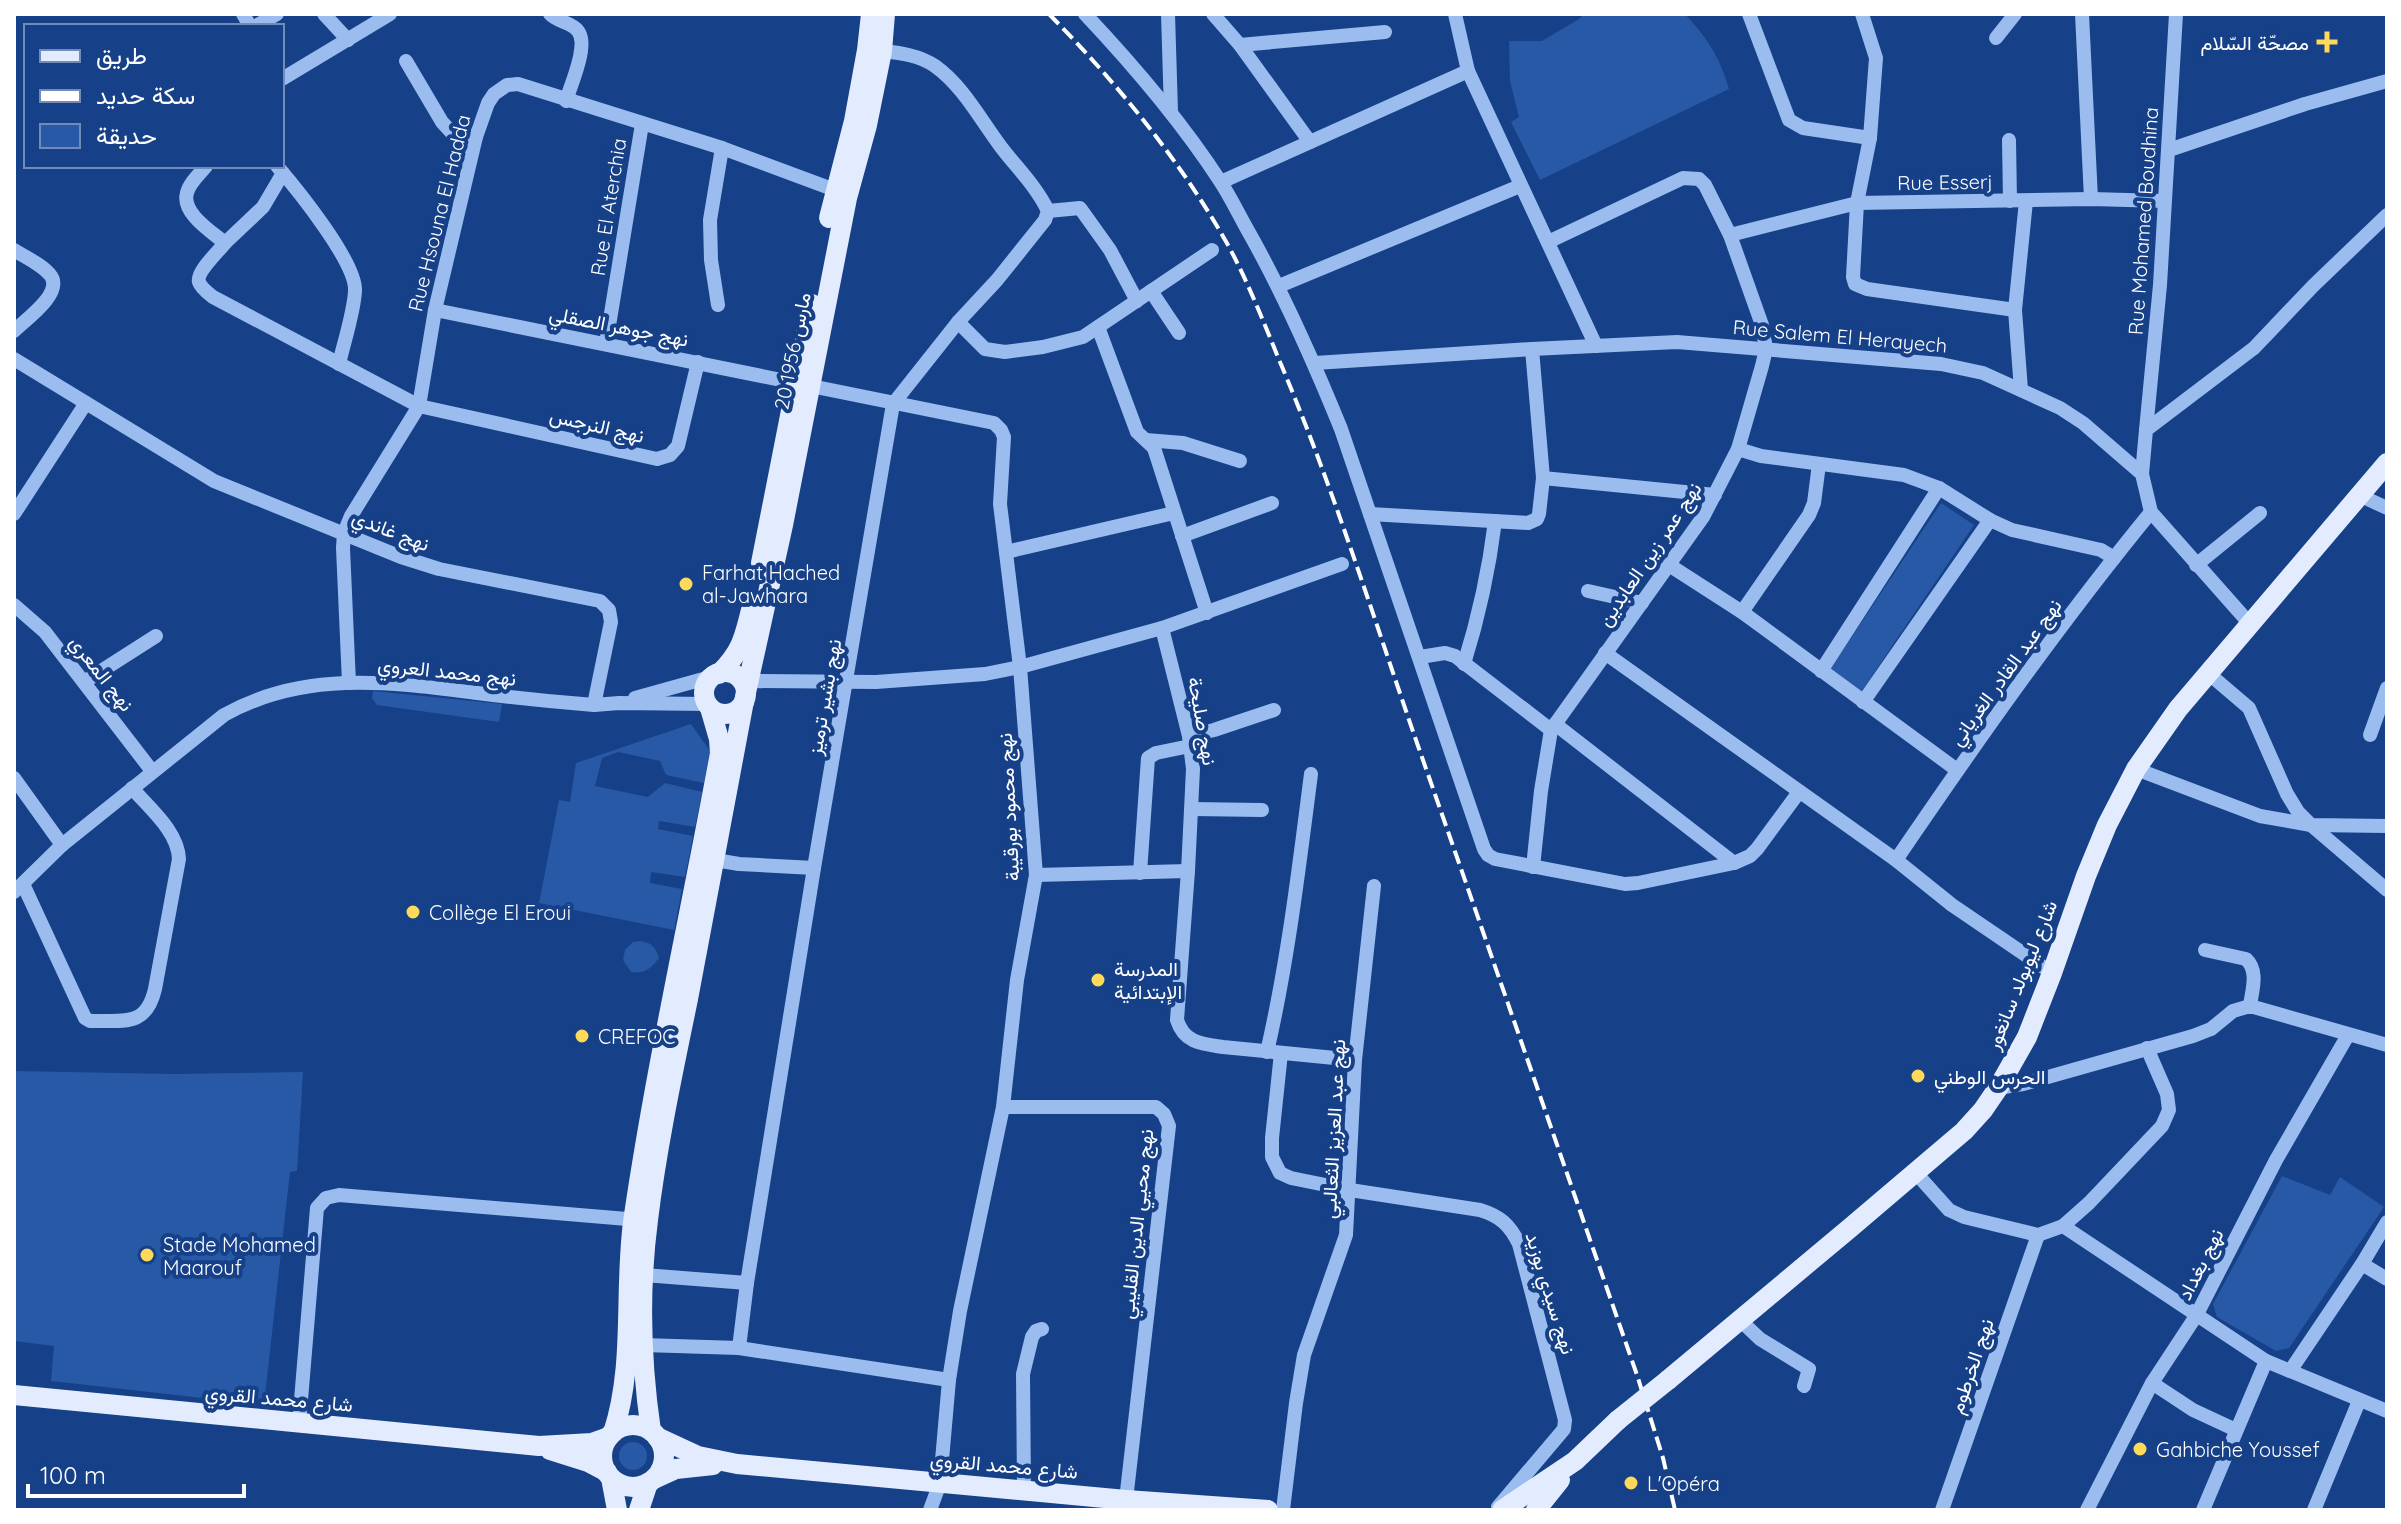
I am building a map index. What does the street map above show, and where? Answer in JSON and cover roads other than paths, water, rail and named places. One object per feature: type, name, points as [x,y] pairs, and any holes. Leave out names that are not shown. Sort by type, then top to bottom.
[{"type":"main road","name":"20 مارس 1956","points":[[640,1220],[671,1086],[744,690],[783,525],[835,190],[854,121],[871,14]]},
{"type":"main road","name":"20 مارس 1956","points":[[716,675],[736,657],[745,634],[847,198],[867,125],[882,51],[885,14]]},
{"type":"main road","name":"شارع ليوبولد سانغور","points":[[1536,1510],[1575,1461],[1618,1420],[1964,1131],[1983,1110],[2027,1037],[2101,838],[2136,769],[2178,709],[2387,463]]},
{"type":"main road","points":[[617,1510],[602,1454],[620,1412],[655,1084],[720,753],[719,739],[708,706],[704,691],[716,675],[730,673],[744,690],[735,712],[722,714],[708,706]]},
{"type":"main road","points":[[639,1510],[651,1481],[663,1463],[661,1445],[654,1434],[646,1399],[640,1220]]},
{"type":"main road","name":"شارع محمد القروي","points":[[14,1395],[539,1446],[592,1443],[632,1425],[698,1456],[737,1464],[1024,1490],[1061,1502],[1126,1500],[1268,1510]]},
{"type":"main road","name":"شارع محمد القروي","points":[[539,1446],[588,1462],[619,1484],[629,1487],[676,1469],[737,1464]]},
{"type":"main road","name":"شارع ليوبولد سانغور","points":[[1502,1510],[1575,1461]]},
{"type":"street","points":[[260,24],[277,14]]},
{"type":"street","points":[[324,14],[348,40]]},
{"type":"street","points":[[284,78],[390,14]]},
{"type":"street","points":[[550,14],[574,28],[582,44],[566,101]]},
{"type":"street","points":[[1085,14],[1171,112],[1221,182],[1279,286],[1315,363],[1488,855],[1533,867],[1625,884],[1638,883],[1734,863],[1750,856],[1799,792]]},
{"type":"street","points":[[1168,14],[1171,112]]},
{"type":"street","points":[[1213,14],[1240,45],[1310,142]]},
{"type":"street","points":[[1455,14],[1468,71],[1596,346]]},
{"type":"street","points":[[1749,14],[1789,120],[1803,128],[1870,138]]},
{"type":"street","points":[[1862,14],[1876,58],[1870,138],[1857,203],[1855,284],[1859,288],[2015,310]]},
{"type":"street","points":[[1996,38],[2015,14]]},
{"type":"street","points":[[2082,14],[2091,199]]},
{"type":"street","name":"Rue Mohamed Boudhina","points":[[2142,474],[2160,285],[2176,14]]},
{"type":"street","points":[[1240,45],[1385,32]]},
{"type":"street","points":[[882,51],[917,57],[933,64],[958,87],[1040,195],[1048,211],[1080,208],[1110,250],[1137,301]]},
{"type":"street","points":[[406,61],[442,122],[452,133],[476,137]]},
{"type":"street","points":[[1221,182],[1468,71]]},
{"type":"street","points":[[2169,150],[2305,104],[2387,81]]},
{"type":"street","name":"Rue Hsouna El Hadda","points":[[349,683],[344,533],[351,516],[419,406],[435,310],[476,137],[494,94],[507,85],[518,84],[722,148],[835,190]]},
{"type":"street","name":"Rue El Aterchia","points":[[606,344],[642,124]]},
{"type":"street","points":[[2009,140],[2010,201]]},
{"type":"street","points":[[718,305],[711,260],[710,220],[722,148]]},
{"type":"street","points":[[204,168],[185,195],[187,203],[191,212],[225,243],[263,207],[280,169],[336,245],[356,289],[339,364]]},
{"type":"street","name":"نهج عمر زين العابدين","points":[[1548,242],[1683,178],[1699,179],[1730,235],[1762,325],[1766,349],[1738,449],[1703,517],[1553,727]]},
{"type":"street","points":[[1279,286],[1520,186]]},
{"type":"street","name":"Rue Esserj","points":[[1730,235],[1857,203],[2091,199],[2164,201]]},
{"type":"street","points":[[2021,390],[2015,310],[2026,201]]},
{"type":"street","name":"نهج بشير ترميز","points":[[739,1348],[814,868],[893,404],[958,322],[997,280],[1045,220],[1048,211]]},
{"type":"street","points":[[2146,430],[2254,348],[2387,215]]},
{"type":"street","name":"نهج النرجس","points":[[225,243],[199,274],[202,286],[213,297],[419,406],[657,459],[670,455],[678,446],[698,362]]},
{"type":"street","points":[[14,250],[46,272],[54,283],[46,301],[14,331]]},
{"type":"street","points":[[958,322],[985,349],[1005,352],[1083,337],[1212,250]]},
{"type":"street","points":[[1151,291],[1179,333]]},
{"type":"street","name":"نهج جوهر الصقلي","points":[[435,310],[803,384]]},
{"type":"street","points":[[1098,327],[1137,432],[1154,448],[1207,613]]},
{"type":"street","name":"Rue Salem El Herayech","points":[[1315,363],[1677,342],[1961,367],[1983,373],[2060,408],[2083,423],[2142,474]]},
{"type":"street","points":[[1370,514],[1528,523],[1537,519],[1543,478],[1532,349]]},
{"type":"street","name":"نهج غاندي","points":[[14,359],[214,481],[401,557],[439,569],[600,601],[609,610],[611,622],[594,705]]},
{"type":"street","name":"نهج محمود بورقيبة","points":[[803,384],[994,423],[1004,437],[1000,504],[1020,667],[1036,875],[1017,980],[1003,1107],[971,1254],[949,1380],[940,1483],[930,1510]]},
{"type":"street","points":[[14,514],[86,403]]},
{"type":"street","points":[[1146,440],[1183,443],[1240,461]]},
{"type":"street","points":[[1738,449],[1761,456],[1904,475],[1939,488],[2012,530],[2101,550],[2114,558]]},
{"type":"street","points":[[1742,612],[1809,515],[1814,503],[1819,464]]},
{"type":"street","points":[[2142,474],[2151,512],[2250,624]]},
{"type":"street","points":[[1543,478],[1715,495]]},
{"type":"street","points":[[1821,671],[1939,488]]},
{"type":"street","points":[[2359,495],[2387,508]]},
{"type":"street","points":[[1182,536],[1272,503]]},
{"type":"street","name":"نهج عبد القادر الغرياني","points":[[1896,860],[1957,770],[2151,512]]},
{"type":"street","points":[[1006,552],[1174,513]]},
{"type":"street","points":[[2196,565],[2260,513]]},
{"type":"street","points":[[1863,702],[1990,520]]},
{"type":"street","points":[[1464,664],[1489,569],[1495,521]]},
{"type":"street","points":[[744,690],[985,674],[1020,667],[1162,628],[1342,564]]},
{"type":"street","points":[[1669,565],[1742,612],[1957,770]]},
{"type":"street","points":[[1588,591],[1642,603]]},
{"type":"street","name":"نهج المعري","points":[[14,605],[45,632],[152,771]]},
{"type":"street","name":"نهج صليحة","points":[[1162,628],[1190,741],[1193,769],[1177,1020],[1188,1038],[1201,1044],[1274,1052]]},
{"type":"street","points":[[84,682],[156,636]]},
{"type":"street","points":[[1420,657],[1445,653],[1455,656],[1734,863]]},
{"type":"street","points":[[1605,653],[1896,860],[1952,905],[2052,973]]},
{"type":"street","points":[[2208,673],[2249,708],[2298,812],[2387,890]]},
{"type":"street","points":[[619,703],[716,675]]},
{"type":"street","name":"نهج محمد العروي","points":[[18,888],[62,845],[224,715],[244,704],[286,689],[349,683],[397,683],[594,705],[708,706]]},
{"type":"street","points":[[2370,735],[2387,688]]},
{"type":"street","points":[[1140,873],[1148,758],[1274,710]]},
{"type":"street","points":[[1533,867],[1541,791],[1553,727]]},
{"type":"street","points":[[2136,769],[2260,816],[2311,825],[2387,826]]},
{"type":"street","points":[[1311,774],[1275,1018],[1272,1157],[1280,1173],[1291,1178],[1350,1190]]},
{"type":"street","points":[[14,778],[62,845]]},
{"type":"street","points":[[18,888],[85,1018],[90,1021],[134,1020],[143,1016],[152,1003],[179,850],[173,837],[132,788]]},
{"type":"street","points":[[1192,809],[1262,810]]},
{"type":"street","points":[[715,860],[814,868]]},
{"type":"street","points":[[1036,875],[1188,871]]},
{"type":"street","name":"نهج عبد العزيز الثعالبي","points":[[1283,1510],[1300,1374],[1311,1333],[1346,1235],[1355,1060],[1374,886]]},
{"type":"street","points":[[2205,950],[2250,962],[2254,970],[2250,1006]]},
{"type":"street","points":[[1998,1088],[2023,1084],[2193,1036],[2211,1029],[2233,1011],[2250,1006],[2387,1045]]},
{"type":"street","name":"نهج بغداد","points":[[2087,1510],[2152,1383],[2196,1316],[2276,1160],[2348,1035]]},
{"type":"street","points":[[1915,1172],[1949,1210],[1964,1217],[2038,1235],[2063,1226],[2162,1126],[2169,1110],[2167,1094],[2147,1048]]},
{"type":"street","points":[[1274,1052],[1355,1060]]},
{"type":"street","name":"نهج محيي الدين القليبي","points":[[1003,1107],[1156,1107],[1164,1114],[1169,1126],[1126,1500]]},
{"type":"street","name":"نهج سيدي بوزيد","points":[[1350,1190],[1494,1214],[1505,1222],[1519,1244],[1565,1420],[1564,1429],[1495,1510]]},
{"type":"street","points":[[299,1424],[317,1208],[326,1198],[339,1195],[640,1220]]},
{"type":"street","points":[[2290,1371],[2387,1222]]},
{"type":"street","points":[[2063,1226],[2266,1361],[2387,1411]]},
{"type":"street","name":"نهج الخرطوم","points":[[1942,1510],[2038,1235]]},
{"type":"street","points":[[2362,1264],[2387,1279]]},
{"type":"street","points":[[644,1275],[747,1283]]},
{"type":"street","points":[[1740,1320],[1760,1339],[1809,1369],[1804,1386]]},
{"type":"street","points":[[1024,1490],[1023,1374],[1032,1337],[1042,1329]]},
{"type":"street","points":[[643,1345],[739,1348],[949,1380]]},
{"type":"street","points":[[2203,1510],[2266,1361]]},
{"type":"street","points":[[2152,1383],[2193,1410],[2236,1430]]},
{"type":"street","points":[[2314,1510],[2359,1401]]},
{"type":"railway","points":[[1049,14],[1123,95],[1168,153],[1228,245],[1262,318],[1318,456],[1352,552],[1637,1375],[1663,1458],[1675,1510]]},
{"type":"place","name":"مصحّة السّلام","points":[[2327,42]]},
{"type":"place","name":"Farhat Hached al-Jawhara","points":[[686,584]]},
{"type":"place","name":"Collège El Eroui","points":[[413,912]]},
{"type":"place","name":"المدرسة الإبتدائية","points":[[1098,980]]},
{"type":"place","name":"CREFOC","points":[[582,1036]]},
{"type":"place","name":"الحرس الوطني","points":[[1918,1076]]},
{"type":"place","name":"Stade Mohamed Maarouf","points":[[147,1255]]},
{"type":"place","name":"Gahbiche Youssef","points":[[2140,1449]]},
{"type":"place","name":"L'Opéra","points":[[1631,1483]]}]
